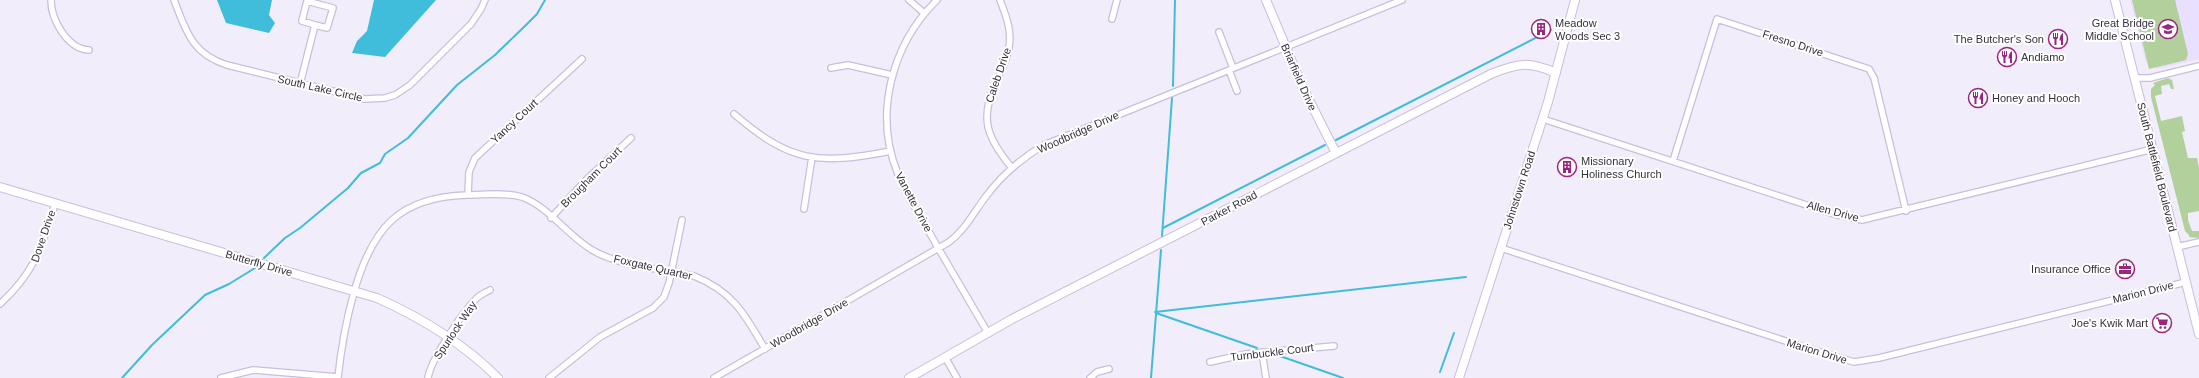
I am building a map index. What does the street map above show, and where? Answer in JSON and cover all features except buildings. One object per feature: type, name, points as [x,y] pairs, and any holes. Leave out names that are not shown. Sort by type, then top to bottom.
[{"type":"street","points":[[51,0],[52,13],[56,24],[75,45],[89,50]]},
{"type":"street","name":"South Lake Circle","points":[[174,0],[191,40],[210,58],[227,65],[365,99],[385,98],[395,95],[410,85],[471,24],[482,9],[485,0]]},
{"type":"street","points":[[909,0],[924,13]]},
{"type":"street","name":"Vanette Drive","points":[[937,0],[924,13],[905,41],[892,75],[887,111],[891,151],[905,189],[988,333]]},
{"type":"street","name":"Caleb Drive","points":[[1000,0],[1009,25],[1009,46],[1006,59],[989,97],[986,120],[993,143],[1012,168]]},
{"type":"street","points":[[1112,19],[1117,0]]},
{"type":"street","name":"Briarfield Drive","points":[[1266,0],[1303,88],[1336,153]]},
{"type":"street","name":"Woodbridge Drive","points":[[714,378],[939,248],[958,235],[998,181],[1035,150],[1057,139],[1402,0]]},
{"type":"street","name":"Johnstown Road","points":[[1459,378],[1543,119],[1574,0]]},
{"type":"street","name":"South Battlefield Boulevard","points":[[2115,0],[2136,78],[2199,334]]},
{"type":"street","points":[[307,1],[333,8],[328,28],[315,25],[302,21],[307,1]]},
{"type":"street","name":"Fresno Drive","points":[[1673,160],[1717,19],[1869,69],[1874,78],[1906,210]]},
{"type":"street","points":[[300,84],[315,25]]},
{"type":"street","points":[[1219,32],[1237,91]]},
{"type":"street","name":"Yancy Court","points":[[468,195],[469,172],[475,158],[582,59]]},
{"type":"street","name":"Parker Road","points":[[909,378],[988,333],[1492,74],[1510,66],[1527,64],[1542,66],[1556,73]]},
{"type":"street","points":[[831,68],[848,65],[892,75]]},
{"type":"street","points":[[2136,78],[2150,78],[2199,66]]},
{"type":"street","points":[[734,114],[761,137],[773,144],[812,158],[853,158],[891,151]]},
{"type":"street","name":"Allen Drive","points":[[1543,119],[1673,160],[1834,214],[1858,220],[1906,210],[2153,149]]},
{"type":"street","name":"Brougham Court","points":[[551,218],[585,181],[631,138]]},
{"type":"street","points":[[804,209],[812,158]]},
{"type":"street","name":"Butterfly Drive","points":[[0,187],[355,291],[402,309],[449,337],[479,360],[498,378]]},
{"type":"street","name":"Foxgate Quarter","points":[[338,377],[342,338],[355,291],[367,252],[377,237],[394,219],[424,202],[441,197],[468,195],[509,195],[520,197],[538,206],[582,244],[607,257],[672,271],[707,281],[729,296],[747,318],[764,349]]},
{"type":"street","name":"Dove Drive","points":[[0,304],[17,288],[34,265],[55,204]]},
{"type":"street","points":[[549,378],[600,337],[658,304],[667,290],[682,220]]},
{"type":"street","points":[[2177,247],[2199,242]]},
{"type":"street","name":"Marion Drive","points":[[1501,248],[1818,352],[1854,362],[1879,358],[2186,282]]},
{"type":"street","name":"Spurlock Way","points":[[428,378],[435,359],[475,300],[490,290]]},
{"type":"street","name":"Turnbuckle Court","points":[[1210,362],[1231,356],[1262,352],[1334,346]]},
{"type":"street","points":[[1262,352],[1266,378]]},
{"type":"street","points":[[945,357],[957,378]]},
{"type":"street","points":[[1090,378],[1097,372],[1109,369]]},
{"type":"street","points":[[221,378],[253,370],[338,377]]},
{"type":"shaded area","name":"Great Bridge Middle School","points":[[2130,0],[2199,0],[2199,59],[2157,69],[2146,62]]},
{"type":"green space","name":"Great Bridge Middle School","points":[[2132,0],[2175,0],[2188,54],[2186,60],[2149,69]]},
{"type":"green space","points":[[2168,78],[2172,80],[2174,89],[2171,89],[2169,84],[2161,86],[2162,94],[2155,96],[2161,121],[2182,116],[2185,131],[2182,132],[2188,158],[2197,158],[2199,168],[2199,211],[2188,213],[2188,220],[2192,231],[2199,231],[2199,238],[2189,237],[2185,231],[2151,97],[2151,89],[2155,85],[2153,83]]},
{"type":"water","points":[[217,0],[272,0],[269,15],[275,23],[269,33],[226,23]]},
{"type":"water","points":[[374,0],[436,0],[385,57],[352,53],[357,41],[367,31]]},
{"type":"waterway","points":[[264,258],[285,238],[300,228],[348,188],[361,173],[380,163],[385,154],[408,138],[457,85],[495,55],[537,14],[545,0]]},
{"type":"waterway","points":[[1173,86],[1175,0]]},
{"type":"waterway","points":[[1336,140],[1551,30]]},
{"type":"waterway","points":[[1162,236],[1172,98]]},
{"type":"waterway","points":[[1163,228],[1325,145]]},
{"type":"waterway","points":[[1151,378],[1161,250]]},
{"type":"waterway","points":[[122,378],[152,345],[205,295],[229,284],[255,268]]},
{"type":"waterway","points":[[1155,312],[1466,277]]},
{"type":"waterway","points":[[1156,313],[1257,348]]},
{"type":"waterway","points":[[1440,372],[1454,333]]},
{"type":"waterway","points":[[1277,355],[1343,378]]},
{"type":"place","name":"Meadow Woods Sec 3","points":[[1541,29]]},
{"type":"place","name":"Great Bridge Middle School","points":[[2168,29]]},
{"type":"place","name":"The Butcher's Son","points":[[2058,39]]},
{"type":"place","name":"Andiamo","points":[[2007,57]]},
{"type":"place","name":"Honey and Hooch","points":[[1978,98]]},
{"type":"place","name":"Missionary Holiness Church","points":[[1567,167]]},
{"type":"place","name":"Insurance Office","points":[[2125,269]]},
{"type":"place","name":"Joe's Kwik Mart","points":[[2162,323]]}]
